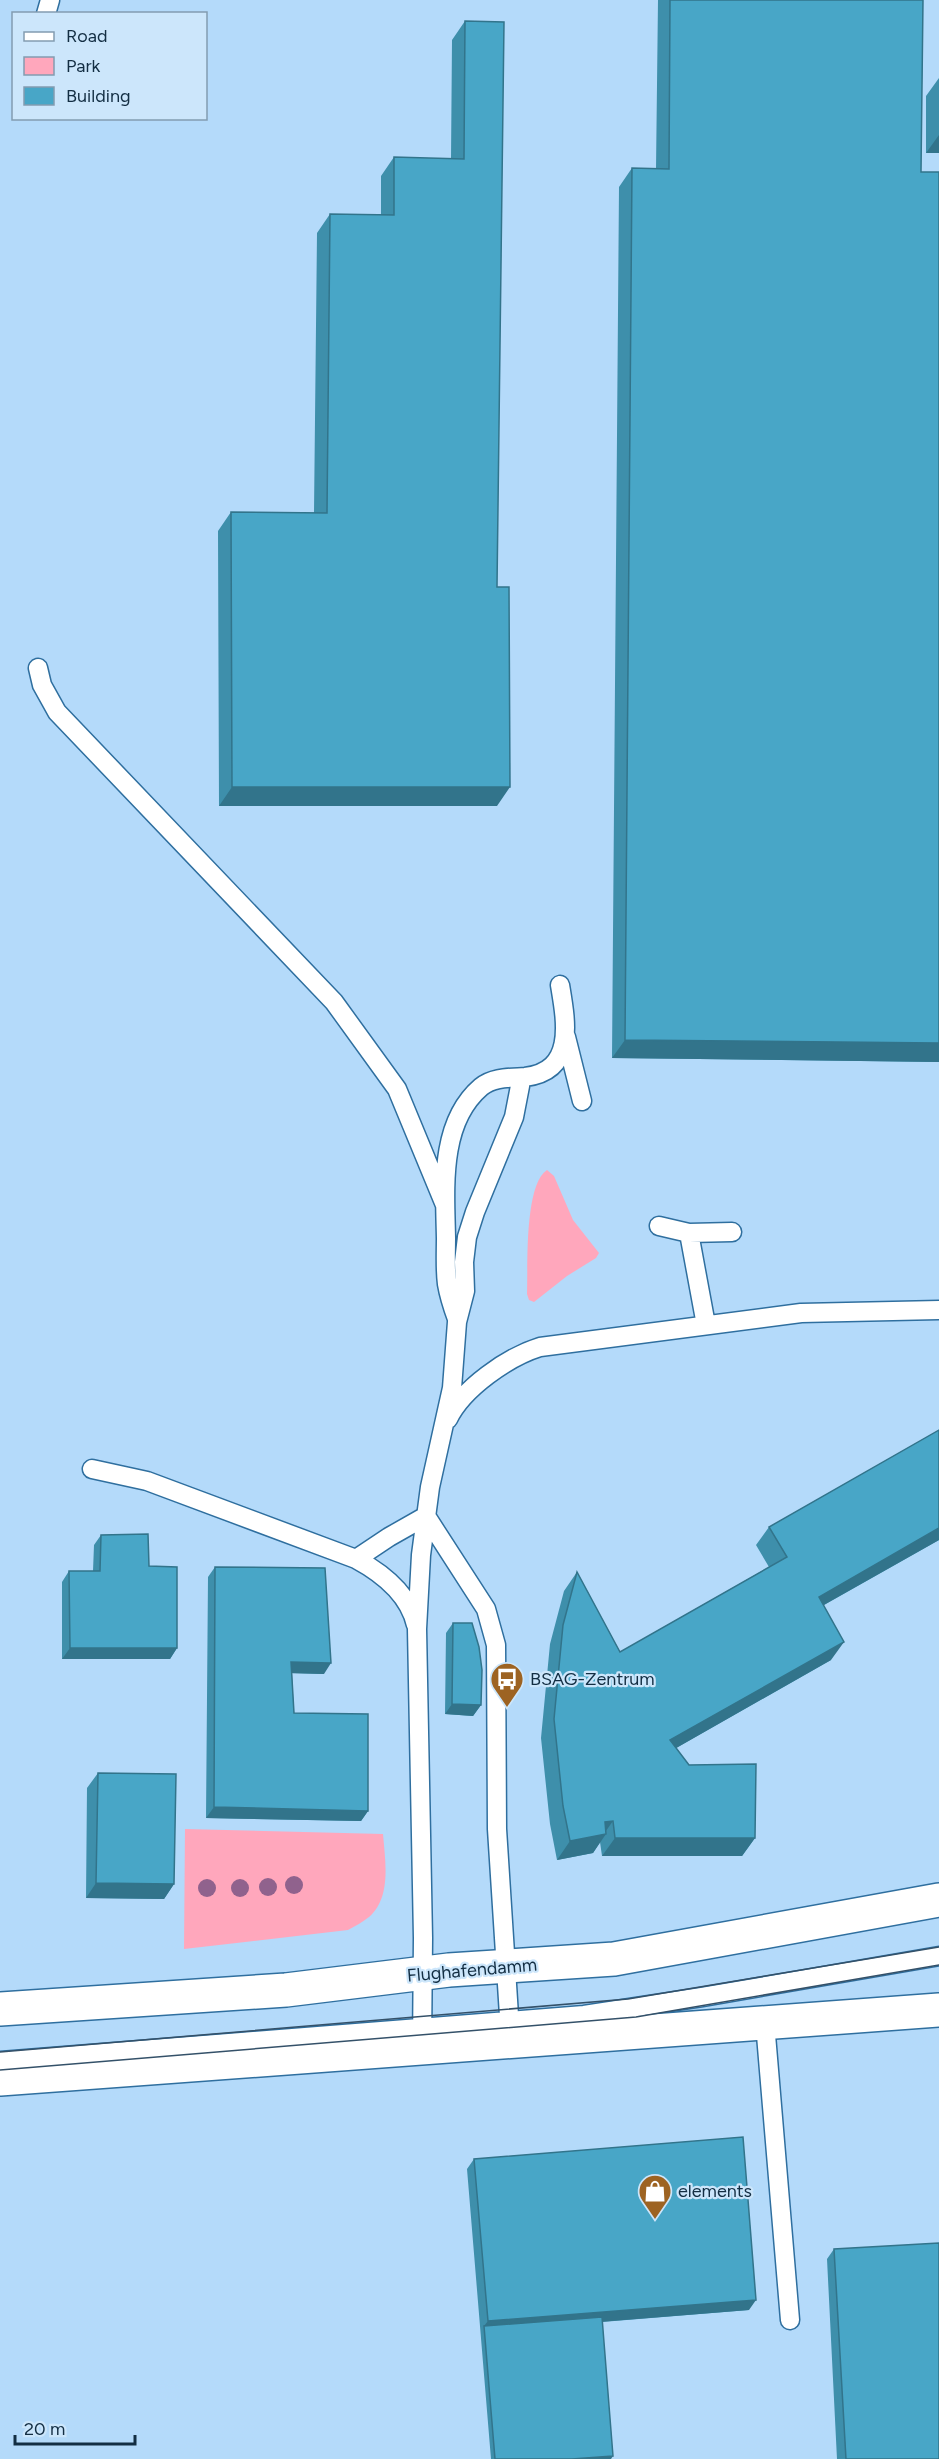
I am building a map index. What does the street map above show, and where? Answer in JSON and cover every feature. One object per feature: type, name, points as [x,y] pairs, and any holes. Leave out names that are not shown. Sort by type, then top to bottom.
[{"type":"main road","name":"Flughafendamm","points":[[0,2009],[286,1990],[421,1974],[614,1959],[939,1900]]},
{"type":"main road","points":[[0,2079],[510,2031],[765,2023],[939,2010]]},
{"type":"lane","points":[[38,668],[42,685],[57,712],[334,1002],[396,1089],[445,1205]]},
{"type":"lane","points":[[560,985],[566,1037],[582,1101]]},
{"type":"lane","points":[[458,1322],[447,1284],[445,1205],[448,1153],[453,1131],[472,1096],[483,1085],[496,1080],[525,1077],[543,1072],[557,1060],[566,1037]]},
{"type":"lane","points":[[0,2061],[422,2038],[417,1629],[421,1555],[430,1487],[452,1388],[458,1322],[465,1291],[464,1263],[467,1236],[514,1117],[520,1086]]},
{"type":"lane","points":[[659,1226],[689,1233],[732,1232]]},
{"type":"lane","points":[[689,1233],[706,1325]]},
{"type":"lane","points":[[443,1429],[451,1414],[470,1392],[503,1365],[524,1352],[540,1347],[801,1313],[939,1310]]},
{"type":"lane","points":[[92,1469],[147,1481],[356,1559],[383,1575],[400,1594],[414,1616],[417,1629]]},
{"type":"lane","points":[[356,1559],[426,1516]]},
{"type":"lane","points":[[426,1516],[486,1609],[496,1645],[497,1829],[510,2031],[584,2015],[681,2001],[939,1956]]},
{"type":"lane","points":[[765,2023],[790,2320]]},
{"type":"green space","points":[[547,1170],[554,1176],[573,1220],[599,1253],[596,1258],[567,1276],[534,1302],[529,1300],[527,1294],[529,1228],[534,1192]]},
{"type":"green space","points":[[185,1829],[383,1834],[386,1866],[381,1899],[369,1917],[348,1930],[184,1949]]},
{"type":"building","points":[[670,0],[923,0],[921,172],[939,172],[939,1043],[625,1040],[632,168],[669,169]]},
{"type":"building","points":[[465,21],[504,22],[497,587],[509,587],[510,787],[232,787],[231,512],[327,513],[330,214],[394,215],[394,157],[464,159]]},
{"type":"building","points":[[939,1430],[939,1528],[819,1597],[844,1642],[670,1740],[689,1765],[756,1764],[755,1838],[615,1838],[613,1821],[605,1822],[606,1834],[570,1841],[563,1806],[554,1719],[563,1625],[577,1572],[620,1652],[787,1557],[769,1527]]},
{"type":"building","points":[[148,1534],[149,1566],[177,1567],[177,1648],[70,1648],[69,1571],[100,1571],[101,1535]]},
{"type":"building","points":[[215,1567],[325,1568],[331,1663],[291,1662],[294,1713],[368,1714],[368,1811],[214,1807]]},
{"type":"building","points":[[453,1623],[472,1623],[479,1647],[482,1670],[481,1705],[452,1704]]},
{"type":"building","points":[[98,1773],[176,1774],[174,1884],[96,1883]]},
{"type":"building","points":[[743,2137],[756,2300],[488,2321],[474,2159]]},
{"type":"building","points":[[939,2243],[939,2459],[846,2459],[834,2249]]},
{"type":"building","points":[[602,2317],[613,2456],[572,2459],[495,2459],[484,2326]]},
{"type":"tram line","points":[[0,2052],[628,1999],[939,1947]]},
{"type":"tram line","points":[[0,2070],[636,2017],[939,1965]]},
{"type":"place","name":"BSAG-Zentrum","points":[[507,1708]]},
{"type":"place","name":"elements","points":[[655,2220]]}]
